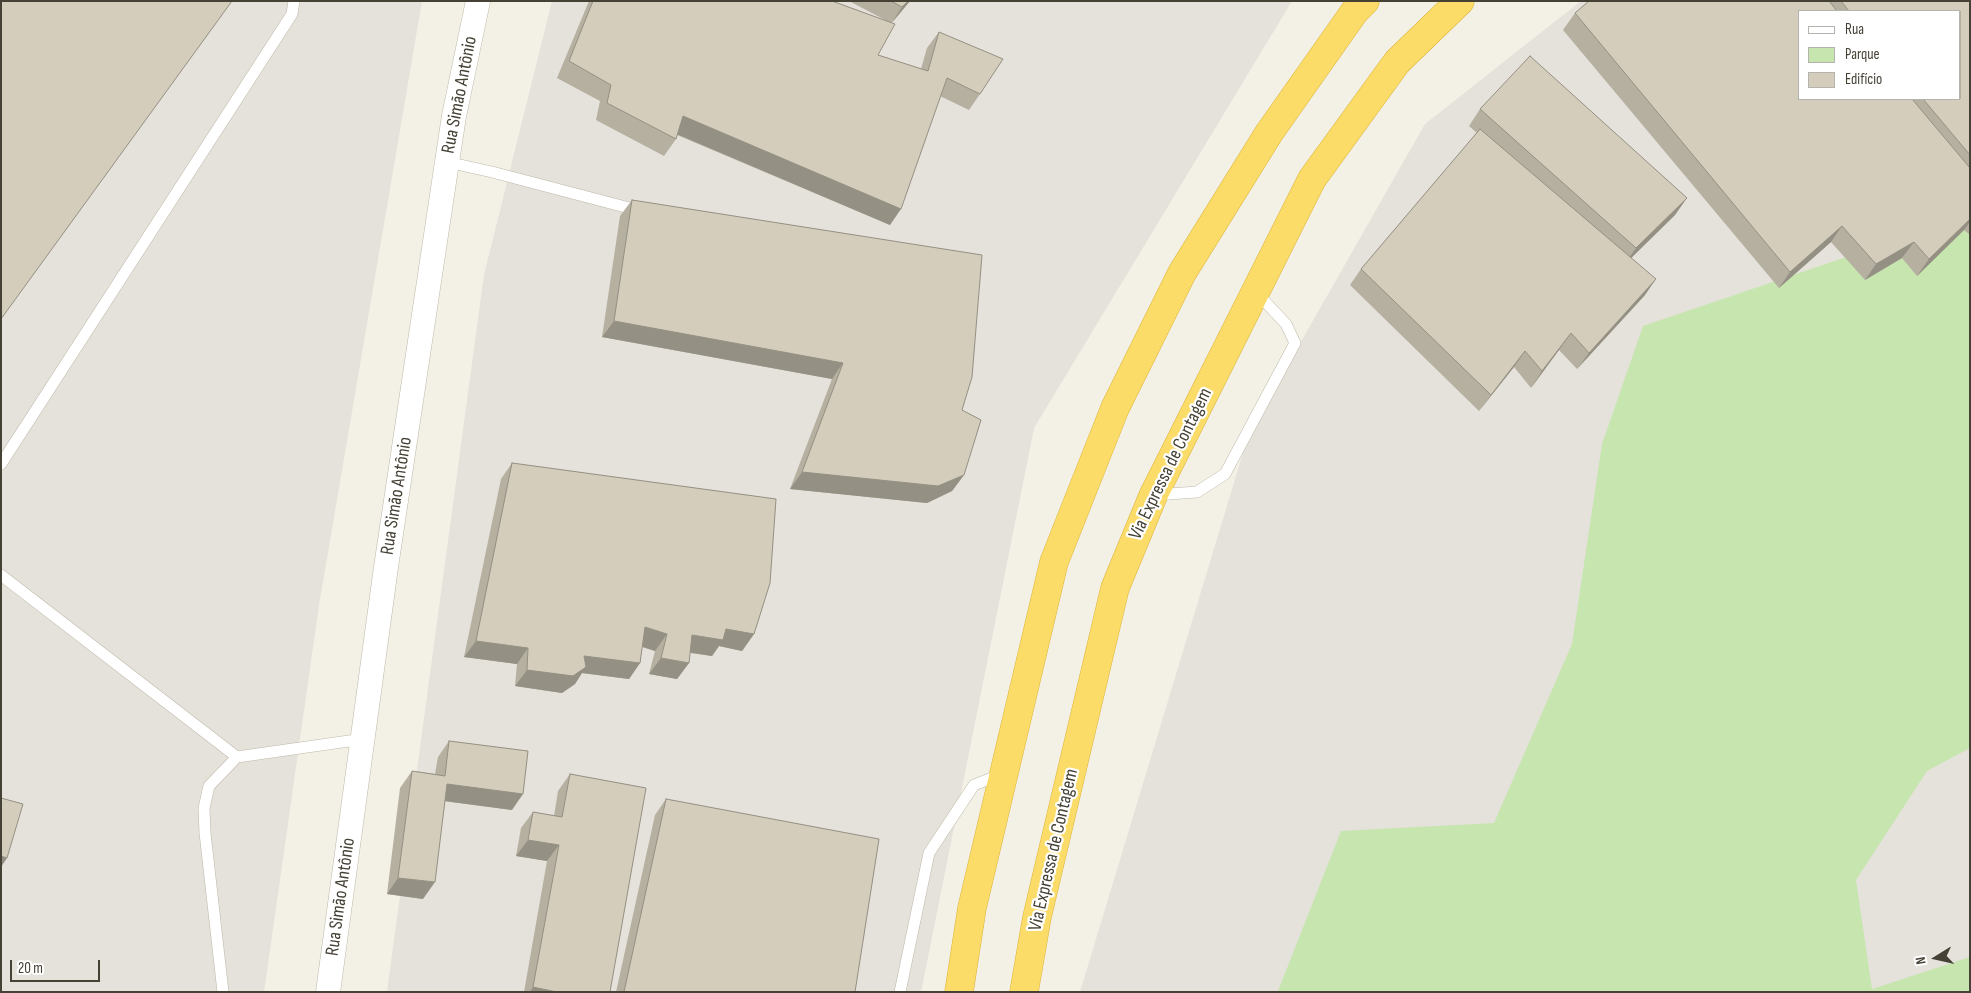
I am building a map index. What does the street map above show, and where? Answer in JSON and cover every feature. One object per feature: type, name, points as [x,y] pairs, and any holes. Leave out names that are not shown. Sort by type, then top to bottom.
[{"type":"highway","points":[[959,992],[972,908],[1054,562],[1115,408],[1182,273],[1269,133],[1355,11],[1365,1]]},
{"type":"highway","name":"Via Expressa de Contagem","points":[[1024,992],[1037,917],[1115,588],[1153,496],[1312,179],[1398,62],[1460,1]]},
{"type":"street","name":"Rua Simão Antônio","points":[[328,992],[386,567],[447,162],[454,116],[478,1]]},
{"type":"lane","points":[[1,464],[292,14],[294,1]]},
{"type":"lane","points":[[447,162],[633,209]]},
{"type":"lane","points":[[1153,496],[1197,492],[1226,474],[1295,343],[1286,324],[1256,292]]},
{"type":"lane","points":[[1,575],[237,757]]},
{"type":"lane","points":[[223,992],[204,808],[209,786],[237,757],[363,739]]},
{"type":"lane","points":[[900,992],[929,853],[974,785],[1004,773]]},
{"type":"shaded area","points":[[1,1],[422,1],[319,605],[264,992],[1,992]]},
{"type":"shaded area","points":[[552,1],[1292,1],[1034,428],[921,992],[387,992],[484,275]]},
{"type":"shaded area","points":[[1581,1],[1970,1],[1970,992],[1080,992],[1249,433],[1425,124]]},
{"type":"green space","points":[[1970,215],[1970,748],[1927,771],[1856,880],[1872,989],[1970,957],[1970,992],[1278,991],[1341,831],[1494,823],[1572,644],[1602,444],[1643,326]]},
{"type":"building","points":[[1,1],[232,1],[1,319]]},
{"type":"building","points":[[593,1],[832,1],[895,24],[878,55],[928,71],[939,32],[1003,59],[980,94],[947,78],[901,209],[683,116],[676,139],[607,103],[611,85],[569,61]]},
{"type":"building","points":[[891,1],[908,1],[902,7]]},
{"type":"building","points":[[1589,1],[1829,1],[1836,10],[1798,10],[1798,100],[1913,100],[1970,168],[1970,219],[1929,259],[1914,242],[1876,264],[1842,226],[1790,272],[1575,13]]},
{"type":"building","points":[[1841,1],[1970,1],[1970,155],[1924,100],[1961,100],[1961,10],[1848,10]]},
{"type":"building","points":[[1530,56],[1687,198],[1636,248],[1480,109]]},
{"type":"building","points":[[1480,129],[1656,279],[1589,353],[1571,333],[1542,371],[1525,351],[1491,395],[1361,269]]},
{"type":"building","points":[[632,200],[982,255],[972,377],[962,410],[981,420],[964,475],[938,486],[802,472],[843,363],[614,321]]},
{"type":"building","points":[[512,463],[776,499],[770,583],[754,634],[726,629],[723,640],[692,635],[689,663],[661,658],[667,634],[645,627],[640,663],[584,656],[586,667],[573,676],[527,670],[528,648],[476,641]]},
{"type":"building","points":[[449,741],[528,751],[523,794],[447,784],[435,882],[398,878],[412,771],[445,776]]},
{"type":"building","points":[[570,774],[646,788],[610,992],[557,992],[533,987],[559,845],[528,840],[533,812],[562,817]]},
{"type":"building","points":[[1,798],[23,804],[7,858],[1,856]]},
{"type":"building","points":[[666,799],[879,839],[855,992],[624,992]]}]
